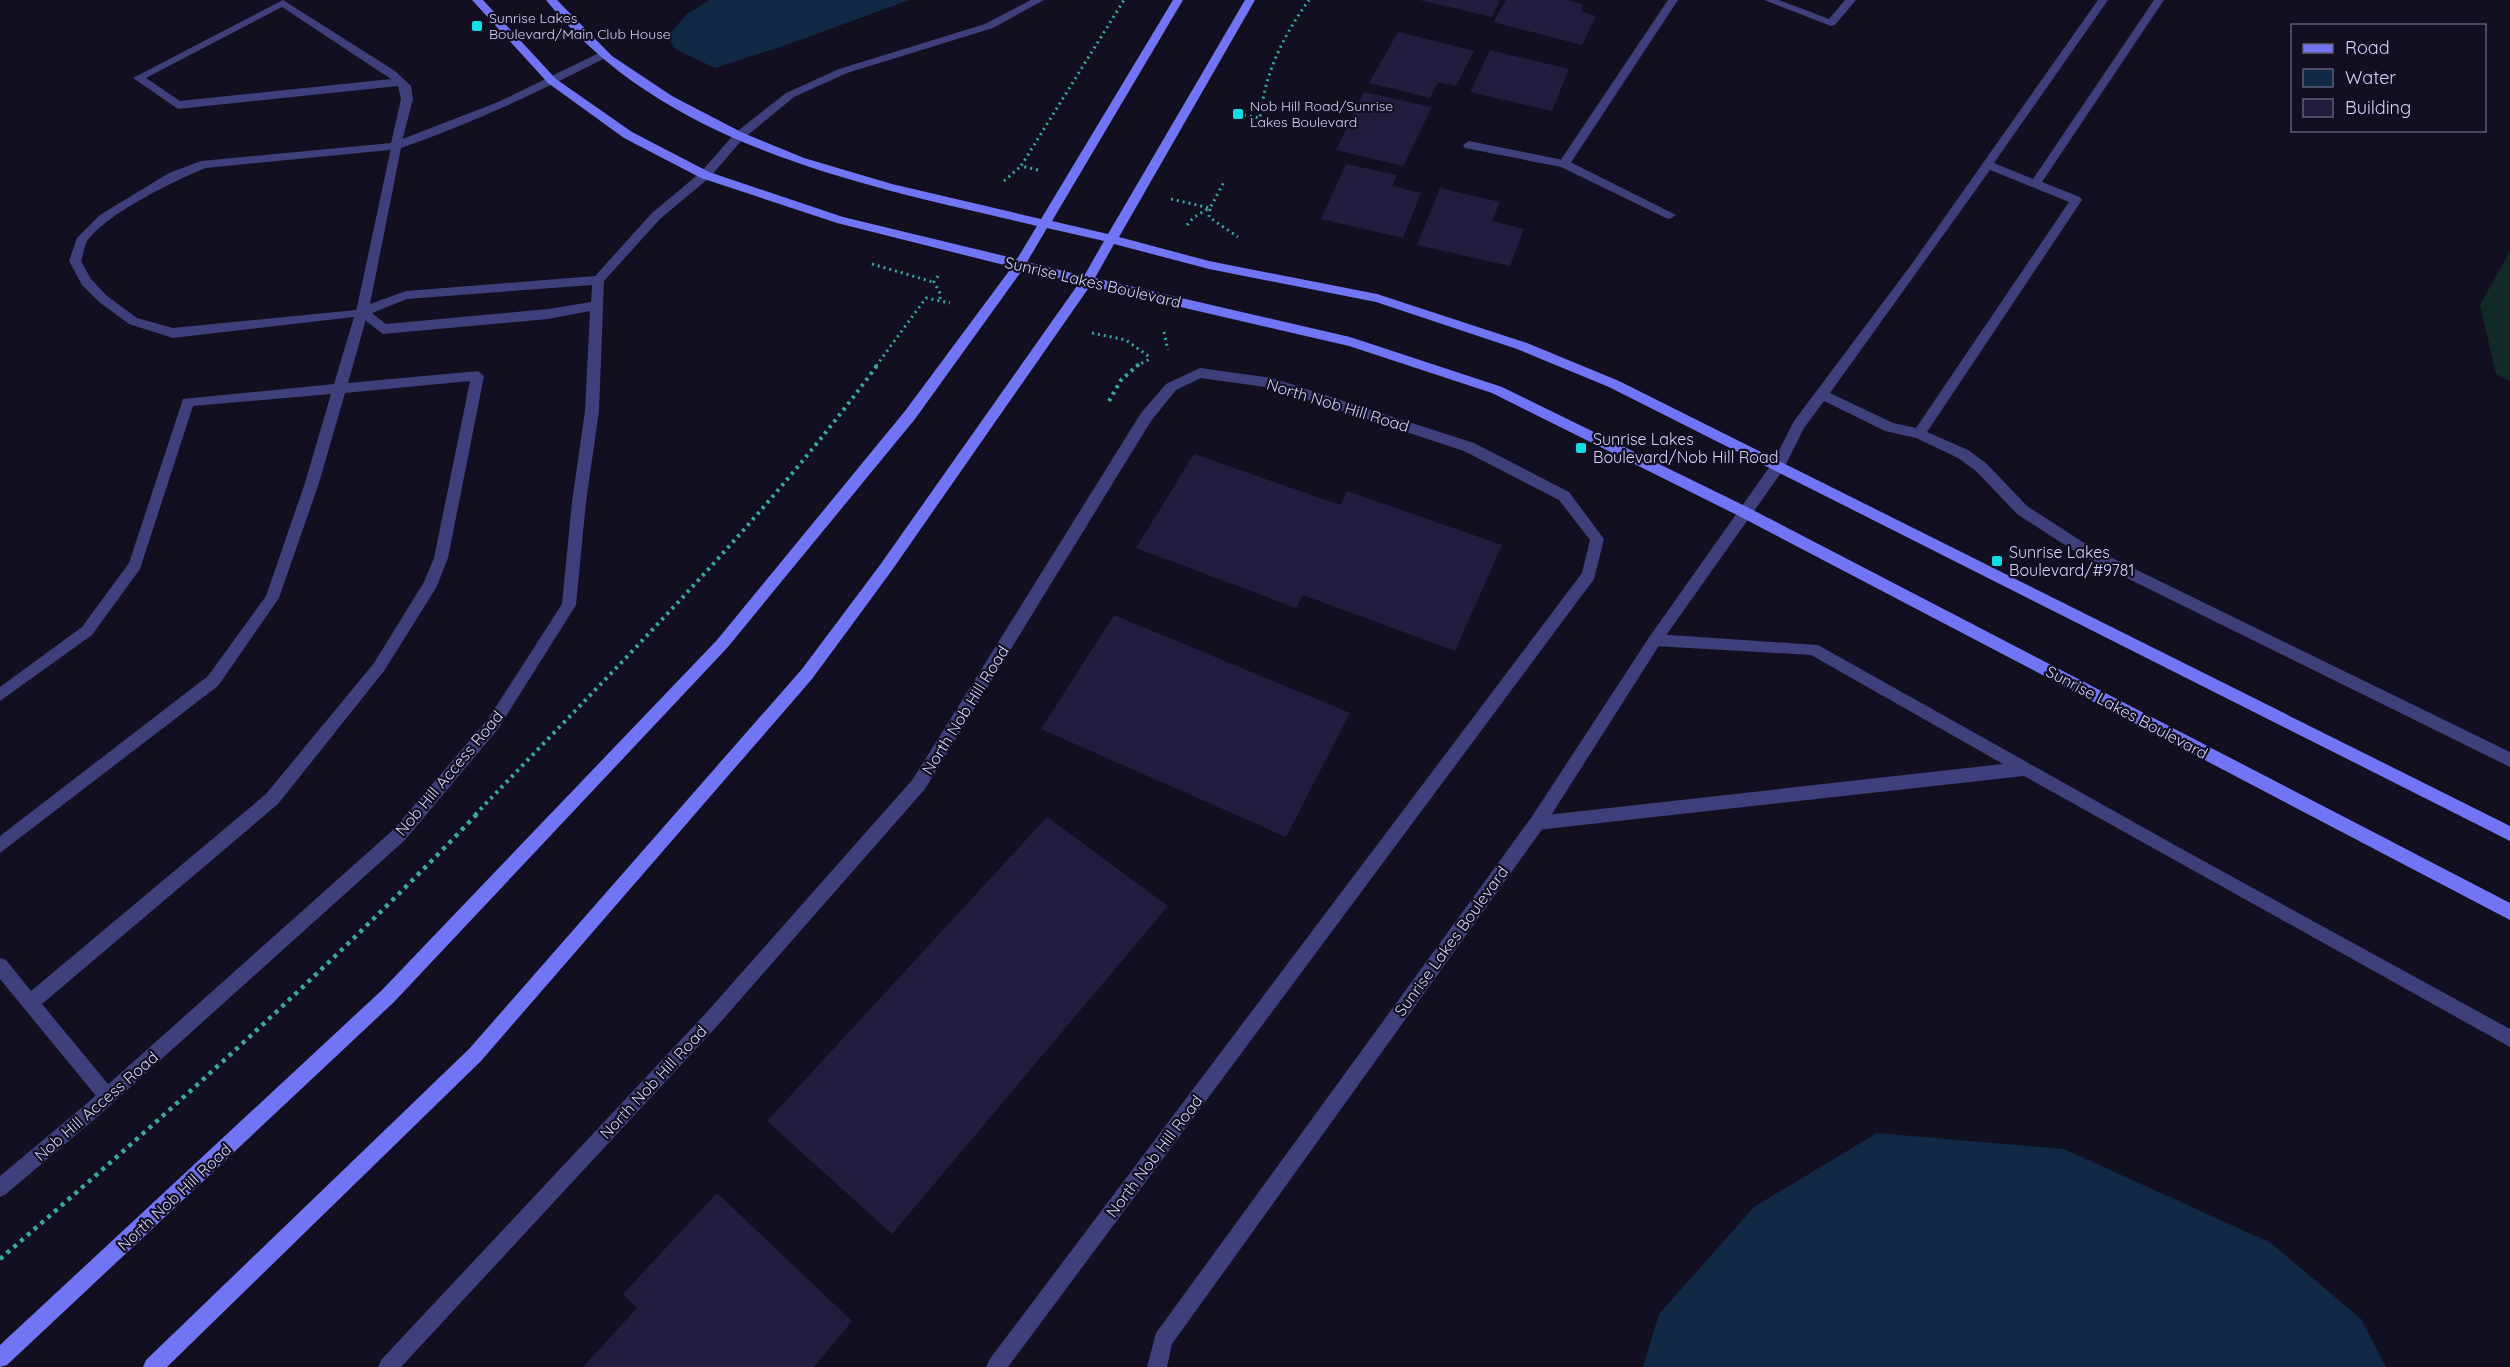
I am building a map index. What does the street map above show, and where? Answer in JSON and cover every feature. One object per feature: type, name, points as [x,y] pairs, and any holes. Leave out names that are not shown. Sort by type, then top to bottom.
[{"type":"street","name":"Sunrise Lakes Boulevard","points":[[477,0],[552,81],[628,135],[705,175],[841,220],[1087,281],[1350,342],[1497,390],[1744,512],[2510,912]]},
{"type":"street","points":[[551,0],[605,54],[668,99],[739,136],[800,161],[891,188],[1046,223],[1209,265],[1377,298],[1522,346],[1614,384],[2510,834]]},
{"type":"street","points":[[605,54],[511,102],[396,147],[205,164],[173,176],[104,218],[81,241],[75,261],[86,282],[103,299],[133,321],[173,333],[362,312],[406,294],[598,280],[656,216],[705,175],[739,136],[790,95],[843,71],[989,26],[1039,0]]},
{"type":"street","name":"North Nob Hill Road","points":[[0,1358],[388,996],[714,652],[910,415],[1020,264],[1178,0]]},
{"type":"street","points":[[153,1367],[475,1055],[807,674],[885,569],[1087,281],[1250,0]]},
{"type":"street","points":[[1564,164],[1673,0]]},
{"type":"street","points":[[1769,0],[1831,23],[1851,0]]},
{"type":"street","name":"Sunrise Lakes Boulevard","points":[[1157,1367],[1163,1340],[1537,823],[1655,640],[1778,466],[1799,425],[1988,165],[2103,0]]},
{"type":"street","points":[[2035,184],[2159,0]]},
{"type":"street","points":[[0,846],[213,681],[272,598],[312,483],[362,312],[407,99],[405,86],[391,73],[282,3],[138,78],[178,105],[400,82]]},
{"type":"street","points":[[1469,145],[1564,164],[1670,215]]},
{"type":"street","points":[[1919,434],[2076,200],[1988,165]]},
{"type":"street","name":"Nob Hill Access Road","points":[[0,1188],[107,1096],[399,835],[493,724],[569,605],[579,502],[592,411],[598,280]]},
{"type":"street","points":[[362,312],[383,329],[549,314],[596,305]]},
{"type":"street","name":"North Nob Hill Road","points":[[388,1367],[712,1019],[919,784],[1146,417],[1171,387],[1200,373],[1272,383],[1469,447],[1564,496],[1597,539],[1589,575],[996,1367]]},
{"type":"street","points":[[0,695],[87,631],[135,565],[188,402],[478,376],[441,558],[431,584],[379,667],[272,799],[30,1003]]},
{"type":"street","points":[[1821,395],[1890,427],[1919,434],[1963,454],[1981,467],[2022,510],[2087,552],[2510,760]]},
{"type":"street","points":[[1655,640],[1813,649],[2510,1038]]},
{"type":"street","points":[[1537,823],[2025,769]]},
{"type":"street","points":[[0,966],[107,1096]]},
{"type":"path","points":[[1238,114],[1260,118],[1261,100],[1271,65],[1284,39],[1309,0]]},
{"type":"green space","points":[[2510,251],[2510,381],[2496,374],[2480,305]]},
{"type":"water","points":[[710,0],[909,0],[789,44],[715,68],[675,49],[668,36],[686,15]]},
{"type":"water","points":[[1877,1133],[2064,1149],[2271,1243],[2361,1319],[2386,1367],[1643,1367],[1659,1314],[1754,1207]]},
{"type":"building","points":[[1419,0],[1500,0],[1492,17]]},
{"type":"building","points":[[1506,0],[1566,0],[1582,4],[1582,12],[1596,16],[1582,45],[1493,22]]},
{"type":"building","points":[[1398,32],[1474,51],[1456,86],[1438,82],[1430,98],[1369,83]]},
{"type":"building","points":[[1490,50],[1569,69],[1552,111],[1470,92]]},
{"type":"building","points":[[1364,92],[1432,107],[1403,166],[1336,150]]},
{"type":"building","points":[[1346,164],[1397,175],[1392,186],[1421,193],[1403,238],[1321,219]]},
{"type":"building","points":[[1440,188],[1500,202],[1492,221],[1524,229],[1510,266],[1417,245]]},
{"type":"building","points":[[1194,454],[1340,505],[1347,491],[1502,545],[1455,651],[1303,595],[1296,608],[1136,548]]},
{"type":"building","points":[[1114,615],[1350,713],[1286,837],[1041,729]]},
{"type":"building","points":[[1047,817],[1168,906],[892,1234],[767,1121]]},
{"type":"building","points":[[717,1193],[852,1321],[814,1367],[583,1367],[637,1308],[623,1294]]},
{"type":"place","name":"Sunrise Lakes Boulevard/Main Club House","points":[[477,26]]},
{"type":"place","name":"Nob Hill Road/Sunrise Lakes Boulevard","points":[[1238,114]]},
{"type":"place","name":"Sunrise Lakes Boulevard/Nob Hill Road","points":[[1581,448]]},
{"type":"place","name":"Sunrise Lakes Boulevard/#9781","points":[[1997,561]]}]
